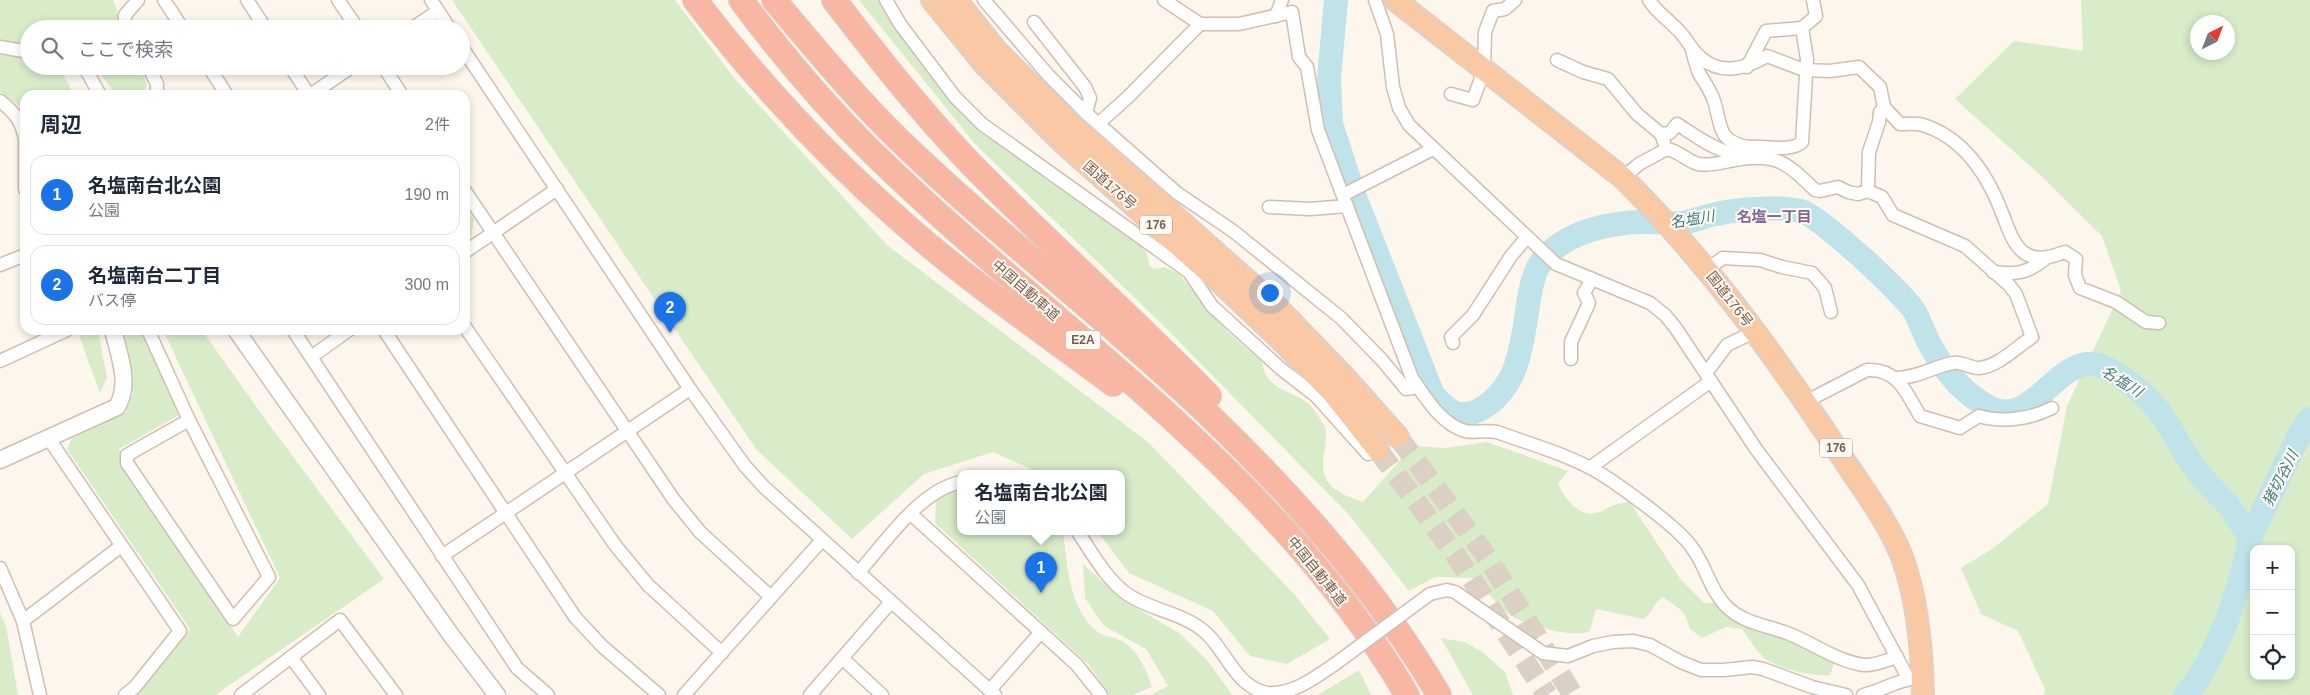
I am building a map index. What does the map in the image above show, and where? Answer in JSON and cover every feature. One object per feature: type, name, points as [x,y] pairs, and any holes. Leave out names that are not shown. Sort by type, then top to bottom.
[{"type":"highway","points":[[695,0],[736,54],[790,114],[902,222],[971,279],[1184,439],[1249,492]]},
{"type":"highway","name":"中国自動車道","points":[[741,0],[808,82],[873,153],[944,219],[1181,426],[1249,492],[1306,555],[1355,618],[1407,695]]},
{"type":"highway","name":"中国自動車道","points":[[774,0],[831,68],[895,136],[965,202],[1207,414],[1240,446],[1327,537],[1378,602],[1439,695]]},
{"type":"highway","points":[[834,0],[918,104],[970,162],[1162,347],[1270,462],[1338,541],[1378,602]]},
{"type":"highway","name":"国道176号","points":[[932,0],[985,65],[1063,144],[1222,282],[1333,393],[1373,452]]},
{"type":"highway","name":"国道176号","points":[[956,0],[997,51],[1057,111],[1276,306],[1342,374],[1398,437]]},
{"type":"highway","name":"国道176号","points":[[1395,0],[1623,178],[1652,206],[1707,269],[1756,331],[1892,535],[1902,558],[1915,601],[1918,684]]},
{"type":"street","points":[[125,20],[125,15],[138,0]]},
{"type":"street","points":[[164,0],[177,20]]},
{"type":"street","points":[[247,0],[260,20]]},
{"type":"street","points":[[338,0],[352,20]]},
{"type":"street","points":[[886,0],[900,24],[955,97],[982,124],[1188,272],[1212,306],[1280,368],[1316,396],[1373,452]]},
{"type":"street","points":[[984,0],[1048,74],[1086,113],[1177,193],[1233,231],[1341,318],[1381,359],[1406,389],[1418,387]]},
{"type":"street","points":[[1164,0],[1200,24],[1239,24],[1292,12],[1299,57],[1307,68],[1318,130],[1412,378],[1439,413],[1466,431],[1484,429],[1497,432],[1591,467],[1612,481],[1683,537],[1694,549],[1714,591],[1726,606],[1744,619],[1765,628],[1786,633],[1844,661],[1866,665],[1897,657]]},
{"type":"street","points":[[1276,16],[1282,0]]},
{"type":"street","points":[[1375,0],[1387,34],[1393,87],[1399,108],[1409,124],[1433,150],[1497,206],[1556,264],[1650,303],[1665,315],[1756,449],[1858,585],[1897,657],[1918,684],[1863,695]]},
{"type":"street","points":[[1451,94],[1472,100],[1484,70],[1486,32],[1493,11],[1506,9],[1515,0]]},
{"type":"street","points":[[1648,0],[1702,59],[1717,66],[1733,69],[1747,67],[1767,56],[1804,70],[1830,71],[1859,67],[1880,87],[1884,107],[1900,124],[1921,125],[1942,133],[1972,158],[1992,187],[2012,239],[2028,255],[2046,258],[2065,252],[2076,259],[2075,275],[2080,288],[2116,302],[2146,322],[2159,323]]},
{"type":"street","points":[[1747,67],[1766,32],[1802,28],[1816,16],[1813,0]]},
{"type":"street","points":[[420,20],[435,6],[444,20]]},
{"type":"street","points":[[1034,22],[1085,87],[1090,98],[1086,113]]},
{"type":"street","points":[[1099,123],[1128,97],[1200,24]]},
{"type":"street","points":[[1690,45],[1698,71],[1714,100],[1720,128],[1728,139],[1737,145],[1748,147],[1774,148],[1799,145],[1802,142],[1806,59],[1802,28]]},
{"type":"street","points":[[0,47],[20,50]]},
{"type":"street","points":[[470,59],[690,389],[745,466],[764,487],[992,692],[1041,632]]},
{"type":"street","points":[[1556,60],[1583,72],[1608,79],[1637,114],[1661,134],[1667,149]]},
{"type":"street","points":[[89,75],[97,90]]},
{"type":"street","points":[[152,75],[157,90]]},
{"type":"street","points":[[214,75],[224,90]]},
{"type":"street","points":[[296,75],[307,90]]},
{"type":"street","points":[[317,90],[340,75]]},
{"type":"street","points":[[389,75],[399,90]]},
{"type":"street","points":[[0,101],[16,115],[20,121]]},
{"type":"street","points":[[1868,191],[1869,152],[1879,122],[1880,112],[1884,107]]},
{"type":"street","points":[[1661,134],[1670,133],[1677,124],[1715,147],[1730,152],[1748,147]]},
{"type":"street","points":[[1623,178],[1639,164],[1667,149],[1677,151],[1697,164],[1712,165],[1758,157],[1783,162],[1791,166],[1815,190],[1820,191],[1838,187],[1858,194],[1868,191],[1882,197],[1893,215],[1965,246],[2009,284],[2016,294],[2032,337],[1996,362],[1982,368],[1971,368],[1956,362],[1915,377],[1897,378],[1877,369],[1868,370],[1805,402]]},
{"type":"street","points":[[1269,207],[1310,209],[1345,201],[1433,150]]},
{"type":"street","points":[[470,249],[557,189]]},
{"type":"street","points":[[470,198],[626,432],[674,500],[700,532],[771,597]]},
{"type":"street","points":[[1453,343],[1451,337],[1473,315],[1511,256],[1527,237]]},
{"type":"street","points":[[0,265],[20,257]]},
{"type":"street","points":[[1707,269],[1724,258],[1760,260],[1812,273],[1825,288],[1831,312]]},
{"type":"street","points":[[1993,272],[2014,275],[2040,264],[2046,258]]},
{"type":"street","points":[[1570,359],[1571,342],[1589,303],[1584,293],[1592,279]]},
{"type":"street","points":[[1591,467],[1708,377],[1726,345],[1756,331]]},
{"type":"street","points":[[470,334],[615,545],[648,585],[722,653]]},
{"type":"street","points":[[0,361],[56,335]]},
{"type":"street","points":[[0,460],[117,407],[125,387],[114,335]]},
{"type":"street","points":[[150,335],[189,420],[269,577],[233,619],[127,463],[127,455],[189,420]]},
{"type":"street","points":[[240,335],[496,695]]},
{"type":"street","points":[[296,335],[517,668],[548,695]]},
{"type":"street","points":[[310,357],[342,335]]},
{"type":"street","points":[[387,335],[575,617],[602,646],[659,695]]},
{"type":"street","points":[[1897,378],[1920,416],[1960,428],[1979,416],[1994,420],[2007,420],[2039,414],[2052,408]]},
{"type":"street","points":[[442,556],[504,512],[690,389]]},
{"type":"street","points":[[49,439],[180,631],[135,687],[125,695]]},
{"type":"street","points":[[858,573],[911,514],[932,494],[957,483]]},
{"type":"street","points":[[911,514],[1077,665],[1101,695]]},
{"type":"street","points":[[1080,535],[1102,567],[1128,595],[1186,618],[1197,625],[1218,644],[1239,677],[1256,689],[1265,692],[1286,692],[1305,684],[1430,594],[1447,590],[1455,592],[1543,653],[1568,656],[1593,646],[1632,641],[1650,646],[1701,670],[1752,667],[1763,669],[1812,687],[1846,695]]},
{"type":"street","points":[[684,695],[822,540]]},
{"type":"street","points":[[23,621],[121,546]]},
{"type":"street","points":[[0,568],[23,621],[40,695]]},
{"type":"street","points":[[810,695],[891,602]]},
{"type":"street","points":[[241,695],[340,620],[396,695]]},
{"type":"street","points":[[291,656],[319,695]]},
{"type":"street","points":[[842,658],[882,695]]},
{"type":"green space","points":[[0,0],[113,0],[121,20],[20,20],[20,75],[64,75],[71,90],[20,90],[20,106],[0,92]]},
{"type":"green space","points":[[452,0],[675,0],[735,79],[887,245],[1149,443],[1295,595],[1330,639],[1287,664],[1250,656],[1213,611],[1129,573],[1100,535],[1125,535],[1125,470],[1033,470],[993,452],[924,474],[852,539],[756,449],[470,27],[470,20],[466,20]]},
{"type":"green space","points":[[859,0],[878,0],[964,117],[1144,245],[1150,266],[1154,269],[1164,267],[1179,274],[1228,332],[1262,362],[1265,373],[1270,381],[1301,398],[1315,411],[1325,428],[1326,443],[1323,468],[1325,476],[1338,491],[1363,502],[1413,446],[1445,448],[1487,442],[1568,471],[1558,483],[1567,500],[1577,509],[1583,512],[1596,513],[1616,504],[1630,502],[1681,580],[1704,603],[1730,603],[1751,626],[1835,660],[1830,675],[1814,675],[1776,665],[1760,654],[1742,629],[1726,627],[1702,638],[1690,629],[1681,610],[1663,597],[1643,619],[1596,609],[1590,631],[1572,633],[1535,626],[1514,617],[1499,605],[1475,578],[1435,577],[1409,591],[1350,516],[1165,327],[975,144]]},
{"type":"green space","points":[[2081,0],[2310,0],[2310,695],[2044,695],[2045,689],[2018,631],[1981,614],[1961,568],[1992,549],[2048,504],[2067,406],[2121,291],[2102,236],[2039,174],[1955,99],[2014,41],[2083,51]]},
{"type":"green space","points":[[101,75],[143,75],[147,86],[144,90],[113,90]]},
{"type":"green space","points":[[470,213],[474,219],[470,239]]},
{"type":"green space","points":[[79,335],[99,335],[107,378],[100,393]]},
{"type":"green space","points":[[122,335],[143,335],[179,415],[119,449],[122,467],[238,637],[280,578],[165,335],[206,335],[265,419],[384,579],[215,695],[138,695],[190,629],[67,449],[72,438],[126,412],[133,393]]},
{"type":"green space","points":[[957,489],[957,535],[1063,535],[1068,572],[1080,609],[1096,631],[1124,642],[1130,647],[1144,666],[1152,687],[1133,695],[1110,695],[1089,665],[935,523],[936,501]]},
{"type":"green space","points":[[1083,564],[1124,601],[1179,633],[1207,660],[1232,695],[1150,695],[1168,686],[1146,649],[1104,626],[1085,598]]},
{"type":"green space","points":[[0,613],[6,626],[18,695],[0,695]]},
{"type":"green space","points":[[1441,638],[1464,642],[1481,651],[1505,672],[1513,695],[1473,695]]},
{"type":"green space","points":[[1359,670],[1371,695],[1318,695]]},
{"type":"waterway","name":"名塩川","points":[[1336,0],[1329,78],[1331,124],[1356,200],[1433,395],[1449,410],[1466,414],[1481,409],[1494,400],[1504,389],[1511,377],[1521,349],[1531,288],[1536,271],[1551,251],[1576,235],[1620,223],[1679,224],[1735,211],[1770,208],[1792,209],[1811,216],[1825,226],[1843,240],[1895,289],[1915,312],[1929,343],[1948,372],[1963,389],[1981,403],[2005,412],[2019,409],[2031,402],[2068,372],[2081,365],[2094,364],[2110,370],[2138,389],[2158,410],[2197,471],[2228,505],[2250,538]]},
{"type":"waterway","name":"名塩川","points":[[2185,695],[2209,660],[2226,623],[2242,574],[2250,538],[2300,433],[2310,419]]},
{"type":"tunnel","points":[[1398,437],[1487,557],[1573,695]]},
{"type":"tunnel","points":[[1378,450],[1457,557],[1547,695]]},
{"type":"place","name":"名塩南台二丁目","points":[[670,333]]},
{"type":"place","name":"名塩南台北公園","points":[[1041,593]]},
{"type":"district","name":"名塩一丁目","points":[[1774,216]]},
{"type":"water label","name":"猪切谷川","points":[[2280,478]]}]
